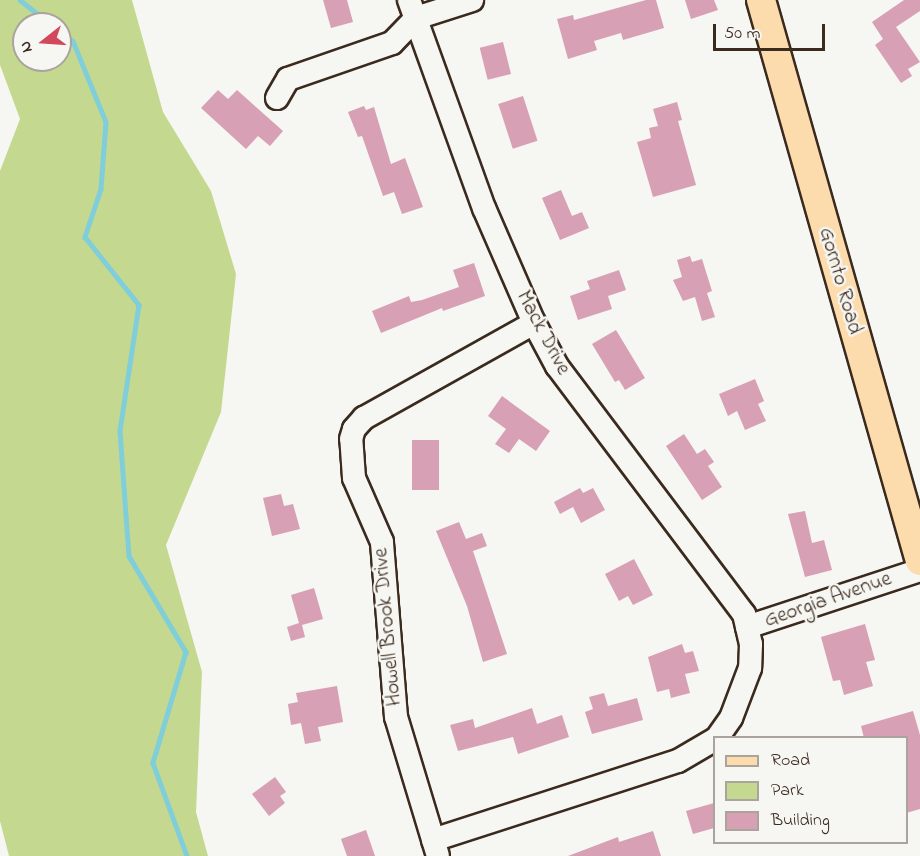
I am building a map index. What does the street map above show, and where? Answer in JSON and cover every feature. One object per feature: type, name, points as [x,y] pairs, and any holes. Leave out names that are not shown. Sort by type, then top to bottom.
[{"type":"main road","name":"Gornto Road","points":[[761,0],[912,503],[920,561]]},
{"type":"street","points":[[278,98],[288,79],[392,43],[413,9],[472,0]]},
{"type":"street","name":"Mack Drive","points":[[413,9],[484,208],[534,322],[557,366],[731,594],[744,614],[747,627]]},
{"type":"street","name":"Howell Brook Drive","points":[[435,848],[396,717],[382,542],[354,478],[351,439],[354,429],[364,418],[534,322]]},
{"type":"street","name":"Georgia Avenue","points":[[718,736],[731,718],[750,668],[751,644],[747,627],[920,570]]},
{"type":"street","name":"Georgia Avenue","points":[[435,848],[678,761],[713,741]]},
{"type":"green space","points":[[0,0],[132,0],[163,112],[211,191],[236,274],[221,412],[166,545],[202,672],[196,812],[208,856],[9,856],[0,821],[0,171],[20,119],[0,65]]},
{"type":"building","points":[[323,0],[347,0],[353,22],[331,28]]},
{"type":"building","points":[[646,0],[656,0],[664,28],[623,40],[621,33],[594,41],[597,50],[568,59],[557,19],[573,15],[574,20]]},
{"type":"building","points":[[685,0],[714,0],[718,10],[691,19]]},
{"type":"building","points":[[904,0],[920,0],[920,11],[896,27],[920,62],[908,69],[912,76],[901,83],[875,45],[883,39],[872,22]]},
{"type":"building","points":[[503,42],[511,74],[488,80],[480,48]]},
{"type":"building","points":[[218,90],[228,99],[237,90],[283,131],[270,146],[258,136],[246,149],[201,108]]},
{"type":"building","points":[[523,96],[538,141],[513,149],[498,104]]},
{"type":"building","points":[[677,102],[682,120],[678,121],[696,185],[653,197],[637,142],[651,138],[649,128],[658,126],[653,109]]},
{"type":"building","points":[[364,106],[366,110],[374,107],[391,164],[405,158],[423,207],[402,214],[394,192],[383,196],[362,136],[358,137],[348,112]]},
{"type":"building","points":[[561,190],[572,216],[582,212],[589,228],[560,240],[542,198]]},
{"type":"building","points":[[690,256],[692,262],[702,259],[712,291],[707,293],[715,317],[702,321],[695,297],[683,301],[673,280],[682,277],[677,260]]},
{"type":"building","points":[[474,263],[485,296],[443,311],[442,308],[381,333],[372,311],[409,296],[411,302],[459,287],[453,270]]},
{"type":"building","points":[[619,270],[626,290],[608,296],[612,309],[578,320],[570,296],[590,289],[587,281]]},
{"type":"building","points":[[616,330],[645,378],[625,390],[619,380],[615,382],[592,344]]},
{"type":"building","points":[[755,379],[764,401],[758,404],[766,421],[745,430],[737,411],[728,416],[719,394]]},
{"type":"building","points":[[502,396],[550,431],[536,451],[519,439],[509,453],[495,444],[506,429],[488,416]]},
{"type":"building","points":[[684,434],[697,454],[705,449],[714,462],[708,466],[722,487],[702,500],[666,446]]},
{"type":"building","points":[[412,440],[439,440],[439,490],[412,490]]},
{"type":"building","points":[[580,488],[583,493],[593,488],[605,510],[581,523],[573,507],[560,514],[554,502]]},
{"type":"building","points":[[281,494],[284,506],[293,504],[300,529],[272,536],[263,498]]},
{"type":"building","points":[[805,511],[812,543],[824,540],[832,570],[805,577],[788,514]]},
{"type":"building","points":[[459,522],[466,539],[482,533],[487,546],[473,551],[507,654],[483,662],[467,606],[436,531]]},
{"type":"building","points":[[634,559],[653,595],[633,605],[628,596],[619,601],[605,574]]},
{"type":"building","points":[[314,588],[323,619],[302,625],[305,637],[291,641],[287,627],[299,623],[291,595]]},
{"type":"building","points":[[865,624],[875,660],[866,662],[873,686],[844,695],[840,680],[833,681],[821,637]]},
{"type":"building","points":[[682,644],[685,653],[693,651],[699,671],[685,674],[690,693],[671,698],[669,689],[657,692],[648,657]]},
{"type":"building","points":[[337,686],[343,722],[318,727],[321,741],[305,744],[301,723],[291,725],[288,704],[298,702],[296,693]]},
{"type":"building","points":[[604,693],[608,706],[637,698],[643,720],[592,734],[585,712],[593,709],[589,697]]},
{"type":"building","points":[[532,708],[537,724],[562,715],[569,737],[518,754],[513,737],[458,751],[450,725],[473,719],[475,728]]},
{"type":"building","points":[[913,711],[920,735],[920,809],[908,812],[908,736],[864,736],[861,726]]},
{"type":"building","points":[[275,777],[286,792],[280,796],[285,803],[269,816],[252,794]]},
{"type":"building","points":[[713,803],[713,828],[693,834],[686,811]]},
{"type":"building","points":[[366,830],[375,856],[347,856],[341,839]]},
{"type":"building","points":[[653,831],[661,856],[568,856],[618,837],[619,842]]},
{"type":"waterway","points":[[20,0],[36,12]]},
{"type":"waterway","points":[[72,40],[106,122],[101,189],[85,237],[139,305],[120,431],[129,556],[186,652],[153,763],[187,856]]}]
